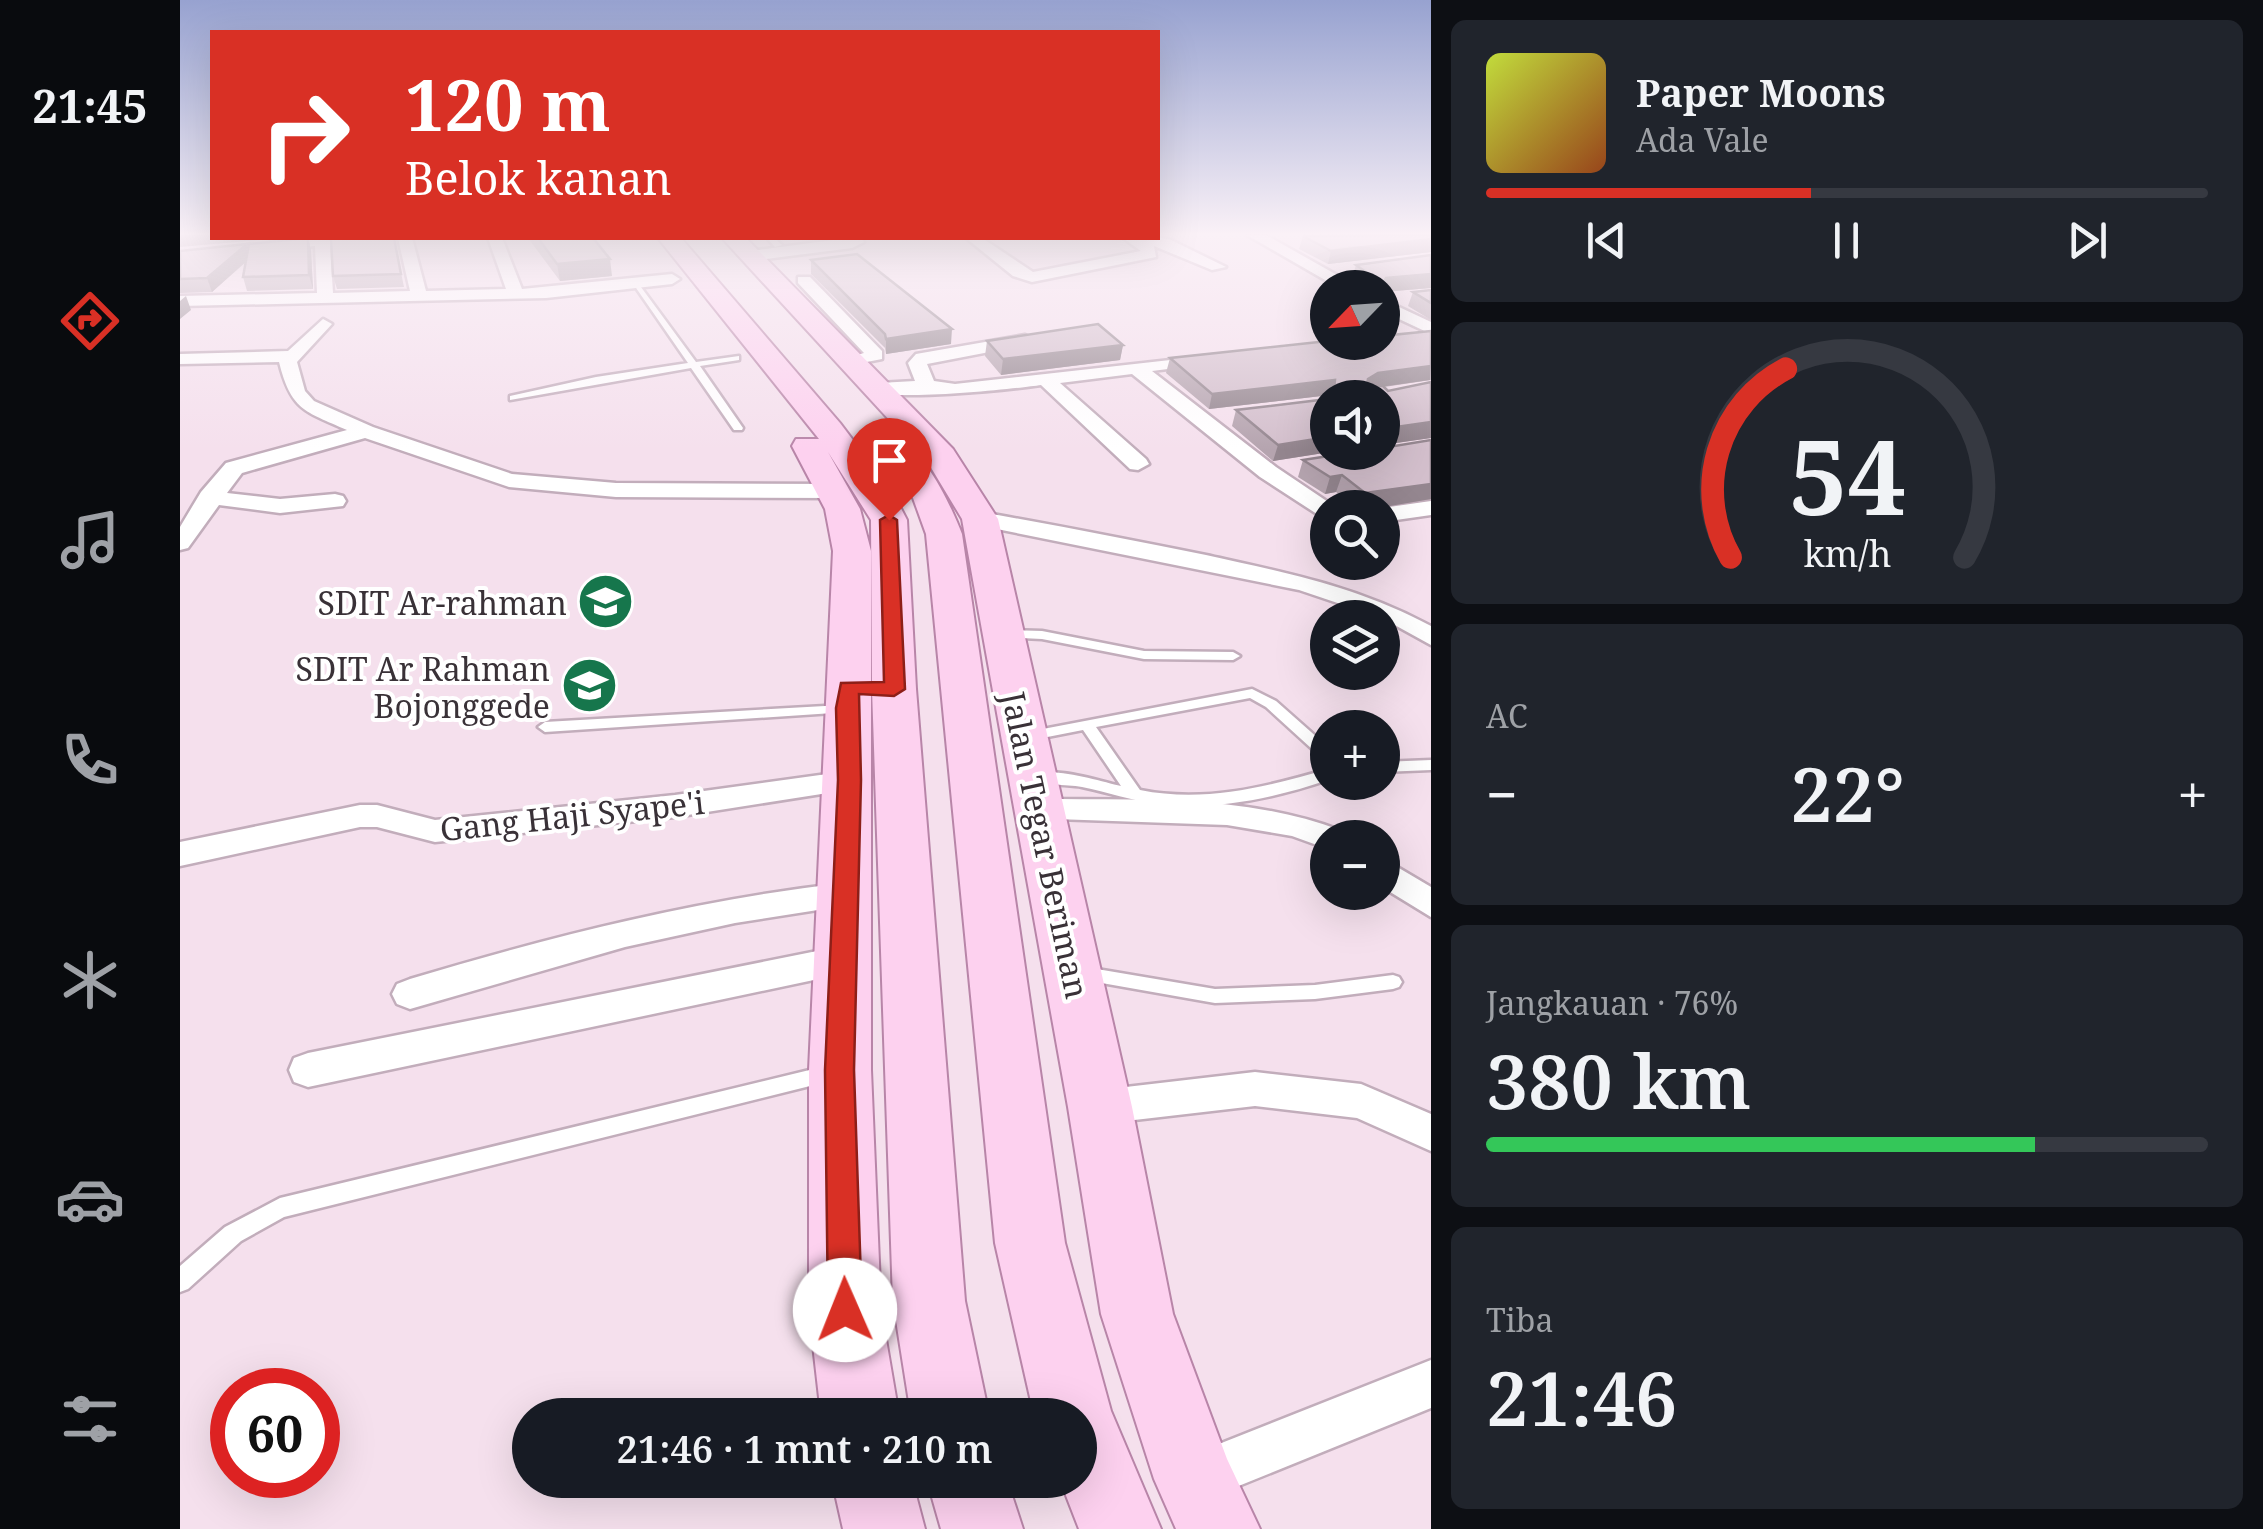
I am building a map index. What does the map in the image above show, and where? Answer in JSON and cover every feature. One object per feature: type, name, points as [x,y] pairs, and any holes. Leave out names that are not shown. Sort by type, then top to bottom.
[{"type":"main road","name":"Jalan Tegar Beriman","points":[[725,306],[714,360],[806,444],[837,492],[850,523],[863,695],[929,1301],[947,1398]]},
{"type":"main road","name":"Jalan Tegar Beriman","points":[[766,306],[872,423],[930,497],[944,534],[1030,1242],[1069,1398]]},
{"type":"main road","name":"Jalan Tegar Beriman","points":[[772,306],[940,456],[980,519],[1100,1107],[1137,1314],[1194,1478],[1219,1529]]},
{"type":"main road","name":"Jalan Tegar Beriman","points":[[772,306],[874,400],[875,493],[889,520],[850,780],[844,894],[840,1070],[845,1310],[858,1398]]},
{"type":"main road","points":[[962,690],[1026,753]]},
{"type":"main road","points":[[1097,1473],[1120,1529]]},
{"type":"main road","points":[[876,1498],[884,1529]]},
{"type":"main road","points":[[973,1498],[982,1529]]},
{"type":"street","points":[[1400,312],[1430,330]]},
{"type":"street","points":[[180,359],[290,356],[323,324]]},
{"type":"street","points":[[1400,336],[1430,330]]},
{"type":"street","points":[[874,400],[922,358],[967,342],[1042,337]]},
{"type":"street","points":[[290,356],[296,392],[308,405],[366,432],[472,470],[560,487],[837,492]]},
{"type":"street","points":[[874,400],[1229,356]]},
{"type":"street","points":[[1136,368],[1200,421],[1310,499]]},
{"type":"street","points":[[1045,379],[1138,464]]},
{"type":"street","points":[[874,400],[934,403],[955,390]]},
{"type":"street","points":[[1200,421],[1237,416]]},
{"type":"street","points":[[182,534],[203,496],[241,464],[366,432]]},
{"type":"street","points":[[1268,472],[1304,466]]},
{"type":"street","points":[[203,496],[280,506],[334,501]]},
{"type":"street","points":[[1400,512],[1430,508]]},
{"type":"street","points":[[980,519],[1095,538],[1305,584],[1373,605],[1430,637]]},
{"type":"street","points":[[1026,753],[1148,811],[1270,820],[1310,832]]},
{"type":"street","name":"Gang Haji Syape'i","points":[[180,854],[360,816],[377,816],[435,831],[657,808],[850,780]]},
{"type":"street","points":[[1400,883],[1430,904]]},
{"type":"street","points":[[410,994],[548,951],[783,901],[844,894]]},
{"type":"street","points":[[308,1070],[842,960]]},
{"type":"street","points":[[1100,1107],[1255,1089],[1361,1100],[1430,1132]]},
{"type":"street","points":[[1194,1478],[1430,1384]]},
{"type":"lane","points":[[513,398],[714,360],[738,428]]},
{"type":"lane","points":[[1003,634],[1042,635],[1144,655],[1233,656]]},
{"type":"lane","points":[[1026,753],[1086,724],[1252,693],[1310,740]]},
{"type":"lane","points":[[545,727],[863,695]]},
{"type":"lane","points":[[1086,724],[1134,793]]},
{"type":"lane","points":[[1026,753],[1062,777],[1162,799],[1223,796],[1310,781]]},
{"type":"lane","points":[[1400,767],[1430,766]]},
{"type":"lane","points":[[1072,971],[1215,996],[1315,992],[1393,982]]},
{"type":"lane","points":[[180,1281],[234,1234],[280,1208],[840,1070]]},
{"type":"building","points":[[857,306],[923,306],[952,329],[886,339]]},
{"type":"building","points":[[1098,324],[1123,345],[1003,359],[987,341]]},
{"type":"building","points":[[1431,331],[1431,366],[1378,373],[1368,380],[1310,380],[1212,394],[1170,358],[1310,343],[1310,360],[1400,360],[1400,334]]},
{"type":"building","points":[[1431,382],[1431,422],[1400,426],[1400,388]]},
{"type":"building","points":[[1310,401],[1310,440],[1278,445],[1236,410]]},
{"type":"building","points":[[1431,440],[1431,484],[1361,490],[1342,475],[1330,477],[1319,470],[1400,470],[1400,445]]},
{"type":"place","name":"SDIT Ar-rahman","points":[[606,602]]},
{"type":"place","name":"SDIT Ar Rahman Bojonggede","points":[[589,686]]},
{"type":"route","points":[[845,1310],[840,1070],[850,780],[848,688],[894,689],[889,520]]}]
